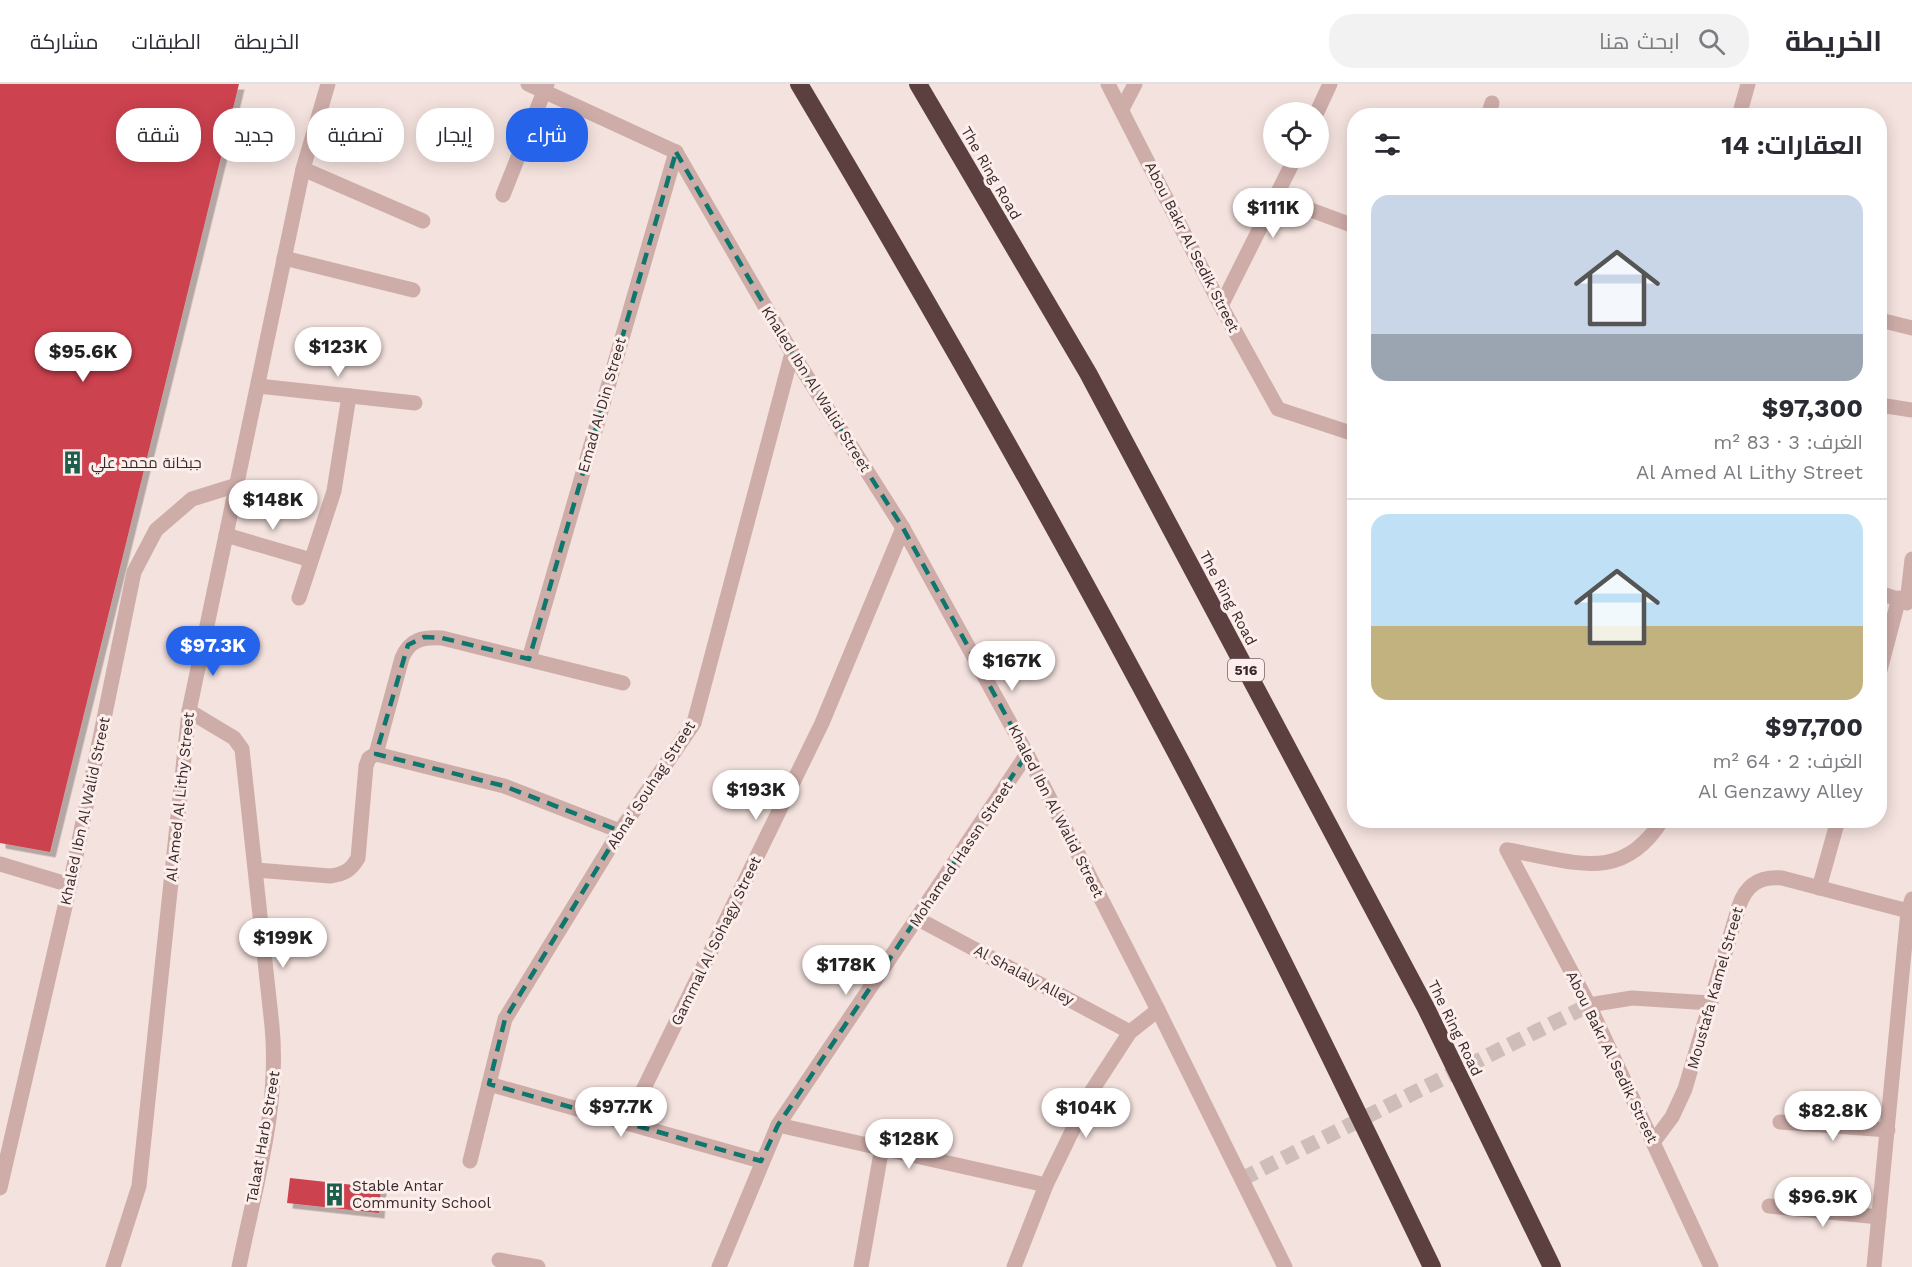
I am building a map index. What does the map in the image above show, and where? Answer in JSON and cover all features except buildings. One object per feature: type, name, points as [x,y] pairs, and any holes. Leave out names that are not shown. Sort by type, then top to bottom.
[{"type":"highway","points":[[799,84],[875,212],[1007,446],[1180,760],[1331,1058],[1432,1267]]},
{"type":"highway","name":"The Ring Road","points":[[918,84],[1088,373],[1426,1008],[1552,1267]]},
{"type":"street","name":"Al Amed Al Lithy Street","points":[[113,1267],[139,1186],[189,711],[303,169],[328,84]]},
{"type":"street","points":[[528,84],[546,88],[676,152]]},
{"type":"street","name":"Abou Bakr Al Sedik Street","points":[[1108,84],[1221,306],[1278,409],[1347,432]]},
{"type":"street","points":[[1122,109],[1135,84]]},
{"type":"street","points":[[1322,102],[1330,84]]},
{"type":"street","points":[[1741,108],[1748,84]]},
{"type":"street","points":[[503,195],[546,88]]},
{"type":"street","name":"Khaled Ibn Al Walid Street","points":[[676,152],[792,353],[903,528],[1027,754],[1158,1010],[1285,1267]]},
{"type":"street","name":"Emad Al Din Street","points":[[529,659],[676,152]]},
{"type":"street","points":[[1221,306],[1290,168]]},
{"type":"street","points":[[303,169],[423,221]]},
{"type":"street","points":[[1276,197],[1347,223]]},
{"type":"street","points":[[284,258],[413,290]]},
{"type":"street","points":[[1887,322],[1912,328]]},
{"type":"street","name":"Abna' Souhag Street","points":[[470,1161],[505,1020],[620,831],[694,723],[792,353]]},
{"type":"street","points":[[258,386],[415,403]]},
{"type":"street","points":[[299,598],[334,491],[349,396]]},
{"type":"street","points":[[1887,406],[1912,410]]},
{"type":"street","name":"Khaled Ibn Al Walid Street","points":[[0,1188],[70,885],[134,572],[156,530],[192,499],[237,485]]},
{"type":"street","name":"Gammal Al Sohagy Street","points":[[627,1123],[822,723],[903,528]]},
{"type":"street","points":[[226,535],[311,560]]},
{"type":"street","points":[[1887,651],[1906,601],[1912,559]]},
{"type":"street","points":[[1887,594],[1906,601]]},
{"type":"street","points":[[376,754],[408,645],[424,637],[442,638],[623,682]]},
{"type":"street","name":"Talaat Harb Street","points":[[189,711],[234,738],[242,749],[276,1065],[272,1103],[239,1267]]},
{"type":"street","points":[[256,870],[330,876],[342,875],[352,868],[358,858],[366,766],[369,758],[376,754],[504,786],[620,831]]},
{"type":"street","name":"Mohamed Hassn Street","points":[[719,1267],[761,1161],[778,1125],[1027,754]]},
{"type":"street","name":"Abou Bakr Al Sedik Street","points":[[1657,828],[1648,842],[1624,859],[1600,864],[1507,850],[1589,1005],[1711,1267]]},
{"type":"street","points":[[1819,888],[1836,828]]},
{"type":"street","points":[[0,864],[70,885]]},
{"type":"street","name":"Moustafa Kamel Street","points":[[1654,1141],[1672,1117],[1685,1089],[1743,892],[1754,882],[1767,877],[1911,907]]},
{"type":"street","points":[[1874,1267],[1911,907]]},
{"type":"street","name":"Al Shalaly Alley","points":[[918,919],[1130,1032]]},
{"type":"street","points":[[1589,1005],[1632,999],[1711,1003]]},
{"type":"street","points":[[1014,1267],[1046,1185],[1091,1092],[1130,1032],[1158,1010]]},
{"type":"street","points":[[489,1084],[761,1161]]},
{"type":"street","points":[[1780,1122],[1887,1130]]},
{"type":"street","points":[[778,1125],[1046,1185]]},
{"type":"street","points":[[861,1267],[882,1147]]},
{"type":"street","points":[[1769,1206],[1879,1217]]},
{"type":"street","points":[[499,1260],[538,1267]]},
{"type":"highlighted area","points":[[676,152],[792,353],[903,528],[1027,754],[778,1125],[761,1161],[489,1084],[505,1019],[620,831],[504,786],[376,754],[408,645],[424,637],[442,638],[529,659]]},
{"type":"tunnel","points":[[1242,1179],[1589,1005]]},
{"type":"place","name":"جبخانة محمد علي","points":[[73,463]]},
{"type":"place","name":"Stable Antar Community School","points":[[334,1195]]}]
